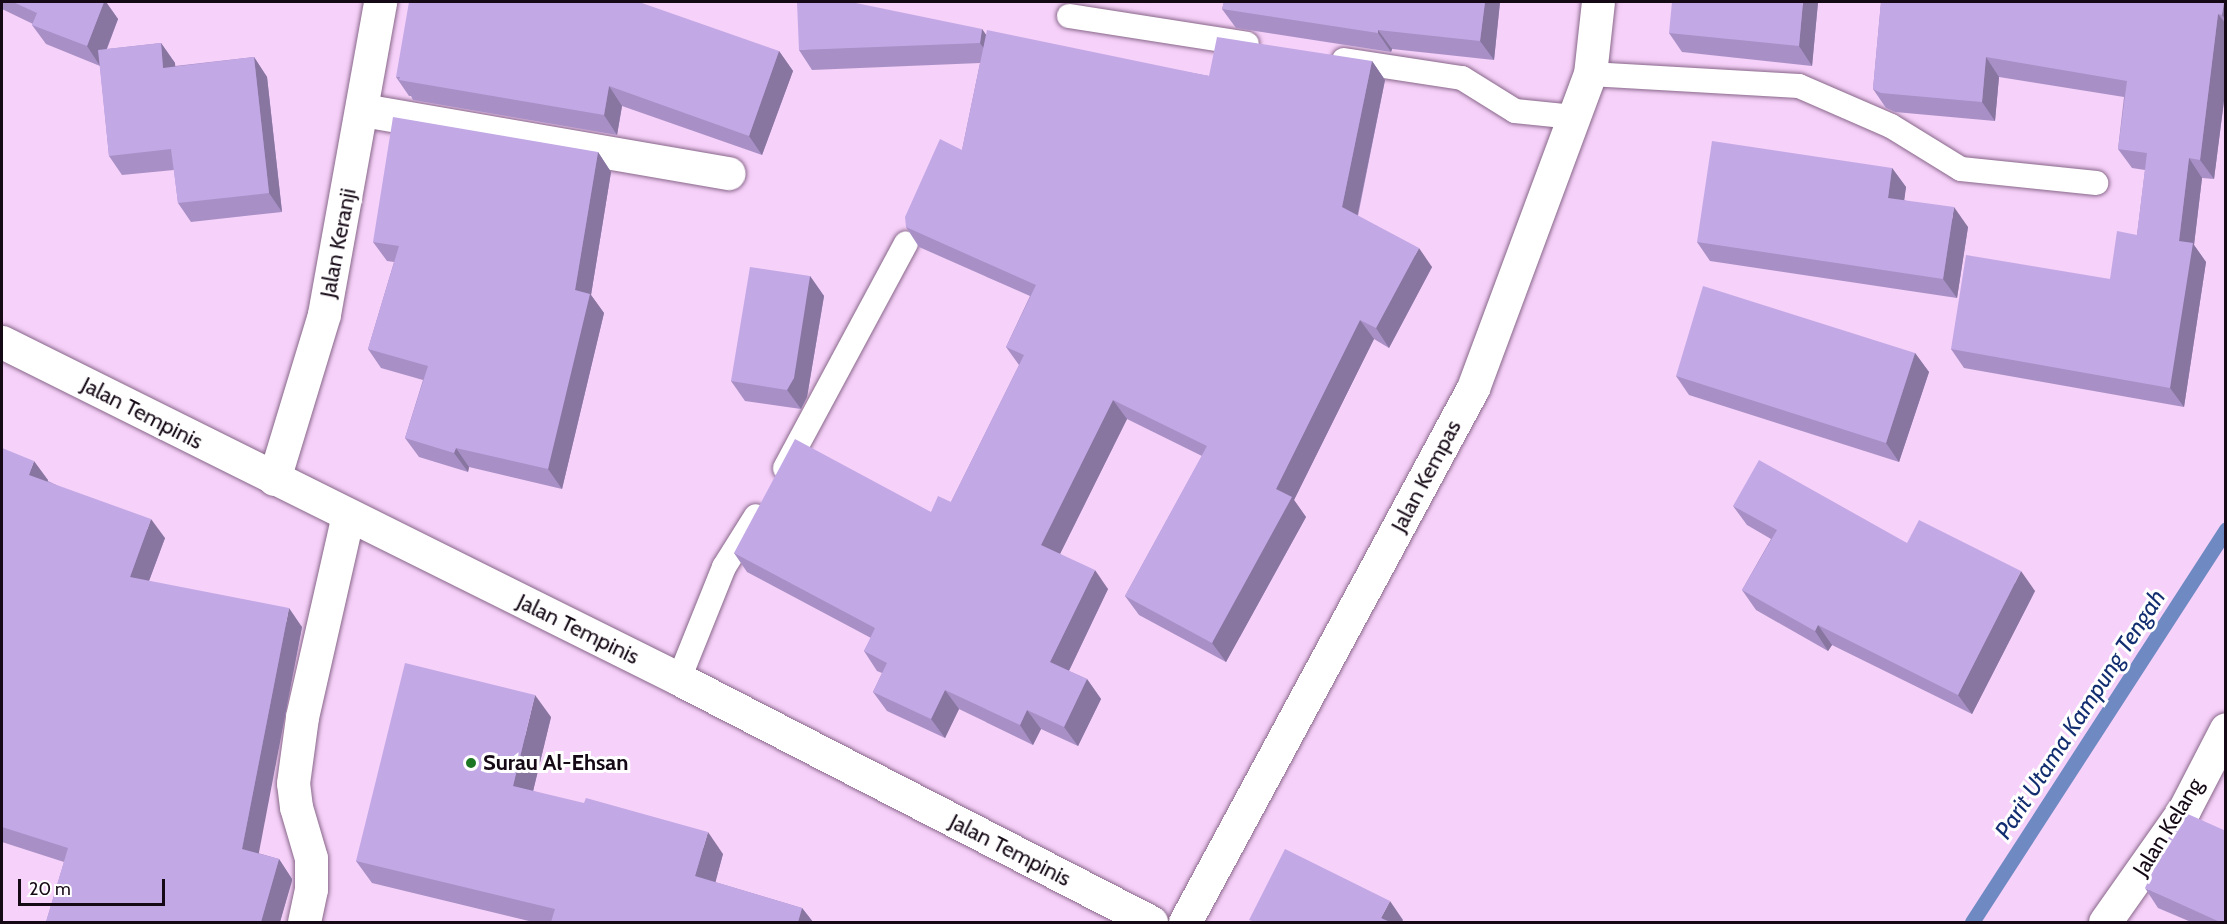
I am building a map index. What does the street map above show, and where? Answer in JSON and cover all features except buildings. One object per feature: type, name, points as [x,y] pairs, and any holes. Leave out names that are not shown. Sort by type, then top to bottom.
[{"type":"street","name":"Jalan Keranji","points":[[273,479],[324,314],[363,110],[380,2]]},
{"type":"street","name":"Jalan Kempas","points":[[1185,922],[1473,388],[1590,74],[1598,2]]},
{"type":"street","points":[[363,110],[729,173]]},
{"type":"street","name":"Jalan Tempinis","points":[[2,342],[273,479],[679,679],[1151,922]]},
{"type":"street","points":[[303,922],[311,889],[311,858],[296,807],[293,783],[302,717],[348,515]]},
{"type":"street","name":"Jalan Kelang","points":[[2105,922],[2184,810],[2226,729]]},
{"type":"lane","points":[[1069,16],[1265,47]]},
{"type":"lane","points":[[1323,56],[1462,78],[1515,111],[1574,117]]},
{"type":"lane","points":[[1590,74],[1799,86],[1891,126],[1961,168],[2096,183]]},
{"type":"lane","points":[[679,679],[724,567],[768,496],[906,243]]},
{"type":"waterway","name":"Parit Utama Kampung Tengah","points":[[1972,922],[2226,529]]},
{"type":"place","name":"Surau Al-Ehsan","points":[[471,763]]}]
